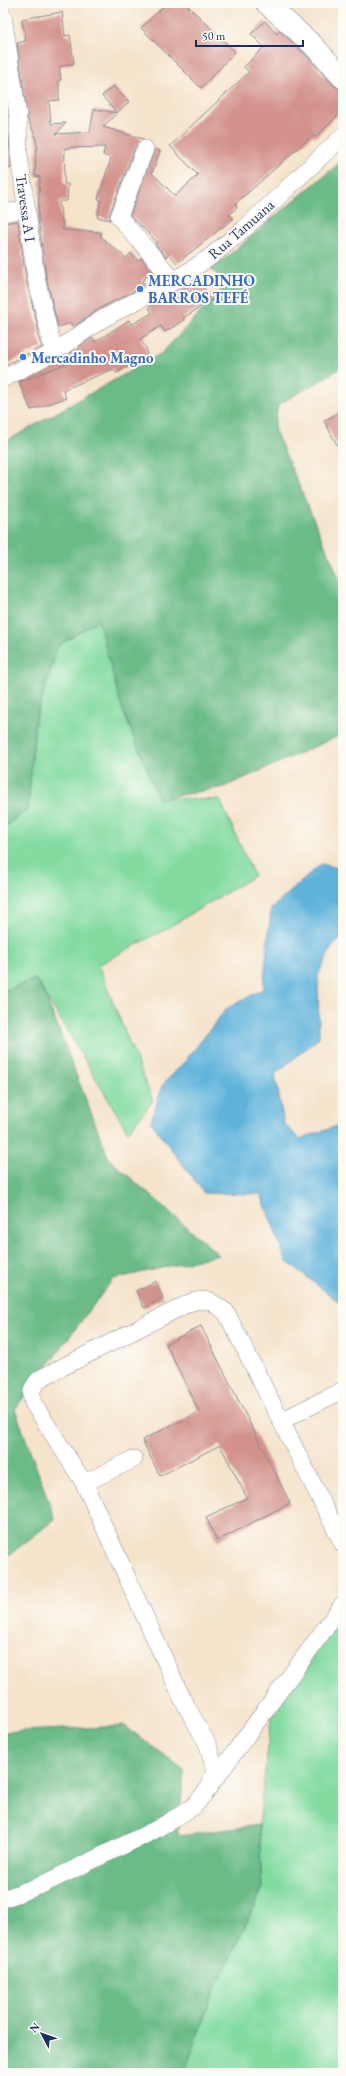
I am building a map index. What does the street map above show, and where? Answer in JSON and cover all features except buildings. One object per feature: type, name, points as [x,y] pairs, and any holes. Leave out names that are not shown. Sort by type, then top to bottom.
[{"type":"street","points":[[266,3],[313,46],[343,78]]},
{"type":"street","name":"Travessa A I","points":[[3,16],[8,81],[18,115],[19,155],[36,278],[54,352]]},
{"type":"street","name":"Rua Tamuana","points":[[3,379],[54,352],[104,318],[174,281],[210,257],[245,228],[343,136]]},
{"type":"street","points":[[145,149],[119,217],[174,281]]},
{"type":"street","points":[[3,213],[26,209]]},
{"type":"street","points":[[209,1788],[214,1771],[208,1744],[182,1700],[84,1483],[33,1403],[31,1396],[33,1385],[41,1378],[189,1303],[203,1299],[215,1303],[226,1312],[343,1544]]},
{"type":"street","points":[[281,1421],[343,1390]]},
{"type":"street","points":[[84,1483],[134,1459]]},
{"type":"street","points":[[3,1900],[39,1886],[153,1831],[194,1806],[209,1788],[343,1604]]},
{"type":"green space","points":[[343,160],[343,367],[278,405],[274,428],[343,587],[343,734],[224,787],[159,799],[122,708],[98,620],[58,646],[35,721],[28,809],[3,828],[3,443],[162,353],[229,282],[211,270]]},
{"type":"green space","points":[[99,619],[122,708],[159,798],[220,800],[254,876],[164,930],[98,965],[153,1101],[128,1132],[36,979],[3,991],[3,828],[28,809],[35,721],[58,646]]},
{"type":"green space","points":[[35,979],[46,997],[109,1159],[219,1255],[113,1279],[15,1409],[55,1519],[3,1560],[3,991]]},
{"type":"green space","points":[[343,1612],[343,2073],[184,2073],[211,1998],[262,1890],[259,1825],[271,1719]]},
{"type":"green space","points":[[125,1726],[184,1770],[178,1836],[259,1825],[262,1890],[211,1998],[184,2073],[3,2073],[3,1732]]},
{"type":"water","points":[[321,864],[343,869],[343,938],[334,943],[318,975],[319,1038],[275,1074],[284,1124],[300,1139],[343,1124],[343,1305],[286,1261],[261,1194],[204,1193],[151,1122],[162,1086],[186,1060],[226,1009],[263,989],[271,909]]},
{"type":"place","name":"MERCADINHO BARROS TEFÉ","points":[[140,289]]},
{"type":"place","name":"Mercadinho Magno","points":[[23,357]]}]
